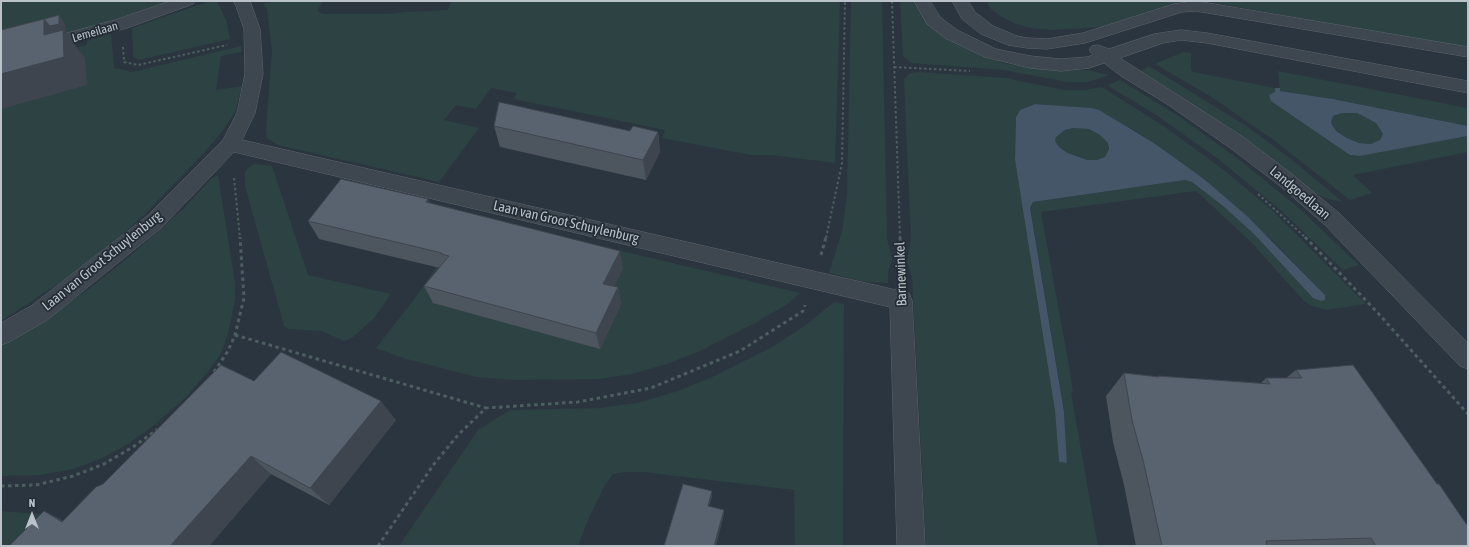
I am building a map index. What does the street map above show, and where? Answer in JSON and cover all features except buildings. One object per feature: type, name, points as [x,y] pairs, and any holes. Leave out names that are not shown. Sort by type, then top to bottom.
[{"type":"street","name":"Lemeilaan","points":[[1,57],[121,24],[187,1]]},
{"type":"street","name":"Laan van Groot Schuylenburg","points":[[1,335],[39,313],[154,222],[230,144],[246,113],[254,74],[252,29],[244,4],[241,1]]},
{"type":"street","points":[[922,1],[929,14],[940,27],[961,40],[991,53],[1010,58],[1048,64],[1074,64],[1106,58],[1160,38],[1182,35],[1207,38],[1468,87]]},
{"type":"street","points":[[960,1],[968,15],[976,23],[992,32],[1014,41],[1048,44],[1085,38],[1180,6],[1196,6],[1468,52]]},
{"type":"street","name":"Landgoedlaan","points":[[1085,38],[1106,58],[1174,100],[1236,142],[1286,180],[1332,219],[1468,359]]},
{"type":"street","name":"Laan van Groot Schuylenburg","points":[[230,144],[901,300]]},
{"type":"street","name":"Barnewinkel","points":[[901,300],[911,546]]},
{"type":"path","points":[[236,335],[486,408],[578,402],[651,388],[740,351],[803,311],[814,279],[829,227],[842,163],[845,1]]},
{"type":"path","name":"Barnewinkel","points":[[892,1],[901,300]]},
{"type":"path","points":[[121,24],[124,62],[138,66],[253,38]]},
{"type":"path","points":[[213,374],[228,351],[236,335],[244,298],[244,282],[230,144]]},
{"type":"path","points":[[1257,193],[1327,258],[1436,376],[1468,414]]},
{"type":"path","points":[[378,546],[434,464],[458,435],[486,408]]},
{"type":"path","points":[[1,486],[36,484],[74,476],[104,464],[134,447],[162,426]]},
{"type":"green space","points":[[1,1],[172,1],[55,39],[1,53]]},
{"type":"green space","points":[[210,1],[216,1],[220,7],[226,20],[230,39],[139,60],[133,57],[132,28]]},
{"type":"green space","points":[[276,1],[323,1],[317,11],[323,14],[388,14],[448,10],[451,1],[840,1],[835,163],[771,155],[751,155],[662,138],[665,130],[513,99],[517,93],[491,88],[476,109],[456,105],[444,120],[479,128],[439,182],[278,145],[267,138],[266,129],[272,51],[267,9],[263,4]]},
{"type":"green space","points":[[851,1],[882,1],[887,238],[892,260],[888,272],[888,283],[865,282],[829,273],[842,231],[847,195]]},
{"type":"green space","points":[[900,1],[914,1],[926,20],[948,39],[982,56],[1004,63],[1029,68],[1088,70],[1109,75],[1088,82],[1067,82],[1004,70],[911,63],[903,56]]},
{"type":"green space","points":[[986,1],[1185,1],[1101,27],[1052,30],[1031,28],[1016,24],[1000,16],[990,8]]},
{"type":"green space","points":[[1202,1],[1468,1],[1468,48],[1215,3]]},
{"type":"green space","points":[[111,34],[114,68],[132,72],[241,46],[242,52],[221,56],[216,90],[242,86],[235,112],[224,129],[205,152],[144,215],[87,265],[1,321],[1,68],[87,45],[87,41]]},
{"type":"green space","points":[[1183,52],[1191,53],[1191,70],[1193,72],[1275,88],[1275,92],[1350,155],[1360,156],[1468,136],[1468,152],[1353,175],[1372,193],[1350,200],[1271,138],[1210,96],[1155,64]]},
{"type":"green space","points":[[1149,66],[1245,125],[1291,159],[1343,202],[1325,198],[1311,191],[1225,126],[1139,72]]},
{"type":"green space","points":[[1278,71],[1468,108],[1468,126],[1333,99],[1280,91]]},
{"type":"green space","points":[[919,72],[1006,78],[1064,90],[1085,90],[1102,87],[1165,127],[1220,167],[1272,210],[1366,304],[1326,310],[1310,305],[1303,300],[1251,242],[1196,191],[1041,212],[1070,371],[1073,393],[1071,393],[1098,546],[926,546],[912,277],[907,261],[911,240],[904,79],[910,73]],"holes":[[[1035,104],[1043,104],[1132,129],[1154,143],[1204,179],[1275,243],[1325,295],[1313,298],[1254,234],[1223,206],[1192,182],[1185,180],[1033,202],[1030,208],[1064,412],[1067,463],[1059,462],[1055,411],[1015,160],[1016,117],[1020,110]]]},
{"type":"green space","points":[[1120,80],[1177,115],[1237,158],[1299,208],[1359,265],[1343,270],[1278,208],[1217,158],[1156,115],[1107,85]]},
{"type":"green space","points":[[1342,113],[1357,113],[1376,123],[1383,134],[1380,140],[1371,144],[1359,143],[1336,131],[1331,123],[1333,116]]},
{"type":"green space","points":[[1073,128],[1089,129],[1100,135],[1108,143],[1109,149],[1105,157],[1097,160],[1087,160],[1068,153],[1060,148],[1055,141],[1056,137],[1065,130]]},
{"type":"green space","points":[[255,164],[272,166],[308,275],[391,294],[374,318],[353,337],[345,341],[321,331],[288,329],[284,326],[245,186],[245,172],[249,167]]},
{"type":"green space","points":[[218,175],[235,283],[235,300],[228,334],[221,353],[207,373],[186,397],[157,423],[130,443],[102,458],[73,469],[40,475],[1,476],[1,345],[19,336],[89,289],[136,251],[183,209],[211,179]]},
{"type":"green space","points":[[481,218],[800,293],[786,305],[755,323],[698,352],[667,364],[632,374],[600,379],[516,380],[476,377],[403,358],[376,348],[415,298],[461,231]]},
{"type":"green space","points":[[834,302],[844,304],[843,546],[795,546],[794,490],[643,472],[625,472],[613,474],[605,485],[588,520],[578,546],[399,546],[478,430],[510,410],[600,408],[637,403],[678,391],[712,377],[774,346],[806,325]]},
{"type":"green space","points":[[1,511],[42,514],[30,546],[1,546]]},
{"type":"water","points":[[1275,88],[1280,88],[1280,91],[1333,99],[1468,126],[1468,136],[1360,156],[1350,155],[1271,101],[1269,95],[1275,92]],"holes":[[[1342,113],[1357,113],[1376,123],[1383,134],[1380,140],[1371,144],[1359,143],[1336,131],[1331,123],[1333,116]]]},
{"type":"water","points":[[1035,104],[1091,108],[1099,110],[1154,143],[1204,179],[1247,216],[1325,295],[1325,300],[1321,301],[1313,298],[1254,234],[1223,206],[1192,182],[1185,180],[1033,202],[1030,208],[1064,412],[1067,463],[1059,462],[1055,411],[1015,160],[1016,117],[1020,110]],"holes":[[[1073,128],[1089,129],[1100,135],[1108,143],[1109,149],[1105,157],[1097,160],[1087,160],[1068,153],[1060,148],[1055,141],[1056,137],[1065,130]]]}]
